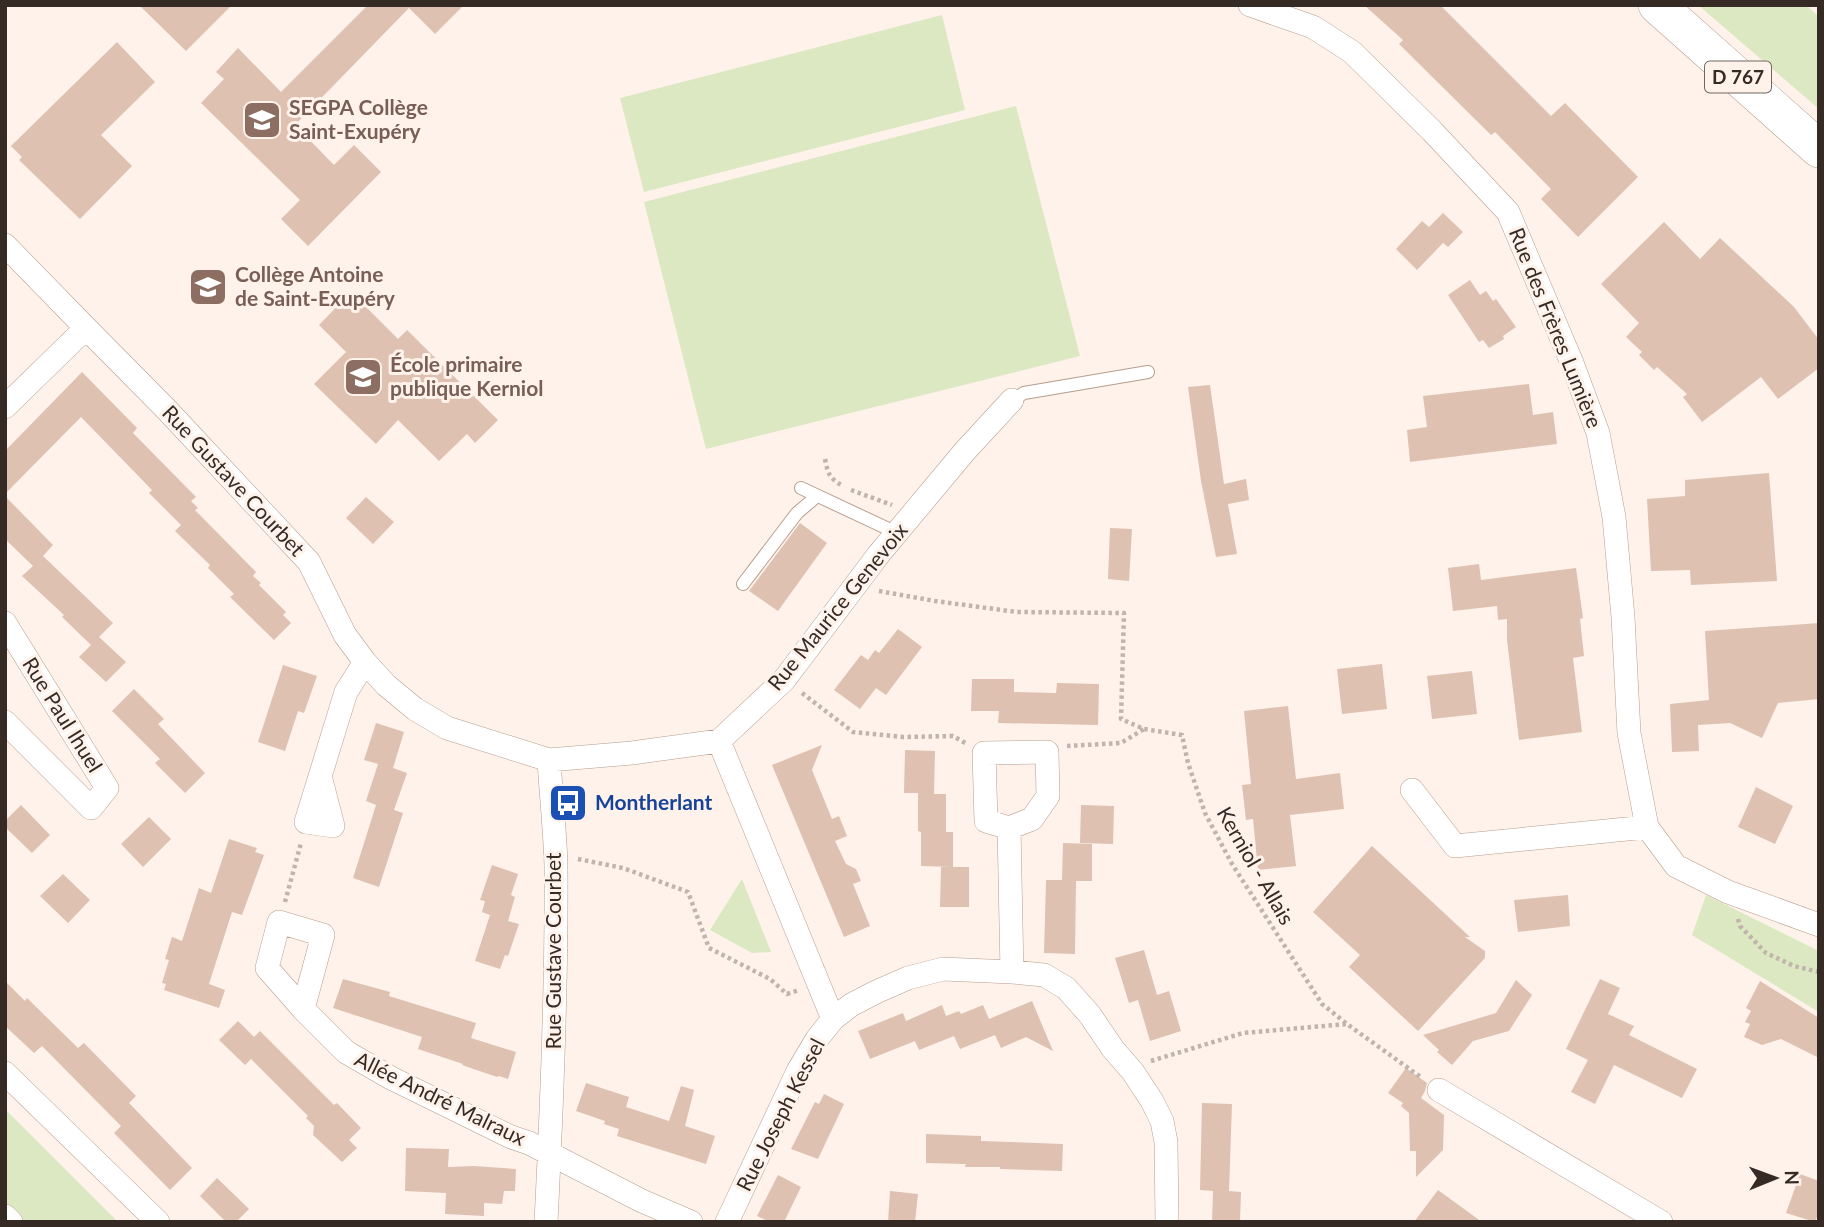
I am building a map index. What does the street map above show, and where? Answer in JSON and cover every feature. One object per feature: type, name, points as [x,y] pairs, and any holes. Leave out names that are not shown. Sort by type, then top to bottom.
[{"type":"main road","name":"D 767","points":[[1657,5],[1819,149]]},
{"type":"street","name":"Rue des Frères Lumière","points":[[1250,5],[1313,27],[1352,52],[1432,131],[1508,212],[1572,363],[1598,433],[1614,517],[1629,733],[1647,827],[1676,866],[1728,892],[1819,925]]},
{"type":"street","name":"Rue Gustave Courbet","points":[[5,245],[168,411],[309,562],[345,635],[386,685],[415,709],[447,728],[549,760],[555,842],[555,1011],[546,1222]]},
{"type":"street","points":[[5,407],[86,328]]},
{"type":"street","name":"Rue Maurice Genevoix","points":[[719,741],[784,680],[913,513],[1012,400]]},
{"type":"street","name":"Rue Paul Ihuel","points":[[5,623],[107,788],[91,808],[5,722]]},
{"type":"street","points":[[306,822],[346,692],[365,662]]},
{"type":"street","points":[[549,760],[632,753],[719,741],[833,1019]]},
{"type":"street","points":[[1046,752],[1048,796],[1032,819],[1009,828],[986,821],[984,753],[1046,752]]},
{"type":"street","points":[[1412,790],[1455,846],[1647,827]]},
{"type":"street","points":[[1009,828],[1012,972]]},
{"type":"street","points":[[279,922],[323,935],[303,1009]]},
{"type":"street","name":"Allée André Malraux","points":[[279,922],[267,968],[346,1052],[391,1078],[642,1201],[691,1222]]},
{"type":"street","name":"Rue Joseph Kessel","points":[[727,1222],[799,1071],[817,1039],[833,1019],[851,1005],[908,978],[943,969],[1044,975],[1066,988],[1090,1015],[1132,1072],[1162,1121],[1167,1142],[1167,1222]]},
{"type":"street","points":[[5,1073],[158,1222]]},
{"type":"street","points":[[1439,1090],[1661,1222]]},
{"type":"street","points":[[5,1216],[12,1222]]},
{"type":"lane","points":[[1012,400],[1024,393],[1148,372]]},
{"type":"lane","points":[[801,488],[897,533]]},
{"type":"lane","points":[[743,584],[797,513],[817,496]]},
{"type":"path","points":[[825,459],[827,473],[838,483],[913,513]]},
{"type":"path","points":[[854,586],[1017,612],[1124,613],[1121,719],[1144,729]]},
{"type":"path","points":[[784,680],[853,732],[903,737],[953,736],[968,744],[984,758]]},
{"type":"path","points":[[1046,752],[1058,747],[1121,743],[1144,729]]},
{"type":"path","name":"Kerniol - Allais","points":[[1144,729],[1182,735],[1188,763],[1205,813],[1232,864],[1322,1004],[1439,1090]]},
{"type":"path","points":[[279,922],[306,822]]},
{"type":"path","points":[[555,842],[577,859],[623,868],[688,892],[709,948],[770,979],[787,995],[819,983]]},
{"type":"path","points":[[1728,892],[1740,926],[1766,953],[1794,966],[1819,972]]},
{"type":"path","points":[[1132,1072],[1152,1060],[1243,1033],[1347,1024]]},
{"type":"green space","points":[[1698,5],[1806,5],[1819,17],[1819,109]]},
{"type":"green space","points":[[942,15],[965,110],[644,192],[620,98]]},
{"type":"green space","points":[[1016,106],[1080,356],[706,449],[644,202]]},
{"type":"green space","points":[[742,879],[771,952],[752,953],[710,930]]},
{"type":"green space","points":[[1706,895],[1819,951],[1819,1012],[1692,935]]},
{"type":"green space","points":[[5,1109],[118,1222],[21,1222],[5,1206]]},
{"type":"building","points":[[139,5],[232,5],[186,51]]},
{"type":"building","points":[[368,5],[464,5],[435,34],[409,8],[295,125],[334,165],[354,145],[381,172],[308,246],[281,219],[300,200],[201,103],[224,79],[216,72],[238,48],[281,92]]},
{"type":"building","points":[[1364,5],[1440,5],[1551,116],[1565,103],[1638,177],[1578,237],[1541,199],[1551,189],[1495,132],[1491,135],[1399,44],[1403,40]]},
{"type":"building","points":[[117,42],[155,82],[101,135],[132,166],[80,219],[19,160],[22,157],[11,146]]},
{"type":"building","points":[[1443,213],[1463,232],[1448,247],[1443,243],[1417,270],[1396,249],[1422,221],[1429,227]]},
{"type":"building","points":[[1664,222],[1700,259],[1720,238],[1794,307],[1819,340],[1819,368],[1778,399],[1761,377],[1702,422],[1683,397],[1687,394],[1657,367],[1654,370],[1639,355],[1642,352],[1626,337],[1639,323],[1601,284]]},
{"type":"building","points":[[1470,280],[1480,295],[1486,291],[1493,301],[1496,299],[1516,327],[1503,336],[1504,339],[1489,348],[1483,340],[1479,342],[1448,295]]},
{"type":"building","points":[[351,292],[398,339],[407,330],[498,420],[475,443],[467,434],[439,461],[398,420],[376,444],[314,384],[346,352],[319,325]]},
{"type":"building","points":[[82,372],[137,428],[133,433],[196,497],[191,501],[198,508],[195,510],[256,572],[253,576],[261,583],[259,585],[286,612],[283,615],[291,623],[274,640],[230,597],[234,594],[208,568],[210,565],[175,531],[181,525],[149,493],[152,490],[81,417],[5,494],[5,451]]},
{"type":"building","points":[[1529,384],[1533,415],[1553,412],[1557,444],[1410,462],[1407,430],[1427,427],[1423,396]]},
{"type":"building","points":[[1210,385],[1224,484],[1246,479],[1249,500],[1228,504],[1237,554],[1216,557],[1201,481],[1188,387]]},
{"type":"building","points":[[1769,473],[1777,581],[1691,585],[1690,570],[1651,571],[1647,499],[1685,496],[1685,480]]},
{"type":"building","points":[[5,496],[53,545],[43,556],[113,623],[91,645],[62,617],[64,615],[22,576],[33,566],[5,539]]},
{"type":"building","points":[[366,497],[394,522],[373,544],[346,518]]},
{"type":"building","points":[[800,523],[827,543],[778,611],[749,591]]},
{"type":"building","points":[[1110,528],[1132,529],[1129,581],[1108,579]]},
{"type":"building","points":[[1479,564],[1481,580],[1576,568],[1583,618],[1580,619],[1584,656],[1573,658],[1582,732],[1519,740],[1507,619],[1498,620],[1497,606],[1453,611],[1448,568]]},
{"type":"building","points":[[1819,623],[1819,699],[1778,703],[1762,738],[1730,723],[1698,725],[1699,751],[1672,752],[1670,704],[1709,700],[1705,631]]},
{"type":"building","points":[[898,629],[922,647],[886,695],[876,688],[860,709],[834,690],[861,655],[868,660],[875,650],[879,653]]},
{"type":"building","points":[[99,637],[126,662],[106,682],[79,657]]},
{"type":"building","points":[[1382,664],[1387,709],[1342,714],[1337,669]]},
{"type":"building","points":[[283,665],[317,676],[304,713],[298,711],[285,751],[258,742]]},
{"type":"building","points":[[1472,671],[1477,714],[1432,719],[1427,676]]},
{"type":"building","points":[[972,679],[1014,679],[1014,692],[1056,693],[1057,683],[1099,684],[1098,725],[998,723],[999,711],[971,711]]},
{"type":"building","points":[[134,689],[164,719],[158,724],[205,773],[185,793],[155,763],[160,759],[112,711]]},
{"type":"building","points":[[1288,706],[1296,779],[1340,773],[1344,809],[1290,815],[1296,866],[1258,870],[1253,819],[1246,820],[1242,785],[1251,784],[1244,711]]},
{"type":"building","points":[[376,723],[404,732],[393,768],[407,773],[394,810],[403,813],[379,887],[353,878],[376,805],[366,801],[378,764],[364,760]]},
{"type":"building","points":[[822,745],[812,770],[832,819],[839,816],[847,836],[835,841],[846,864],[856,869],[861,881],[853,884],[870,926],[844,937],[772,765]]},
{"type":"building","points":[[905,750],[935,751],[934,794],[946,794],[946,832],[953,832],[953,867],[921,866],[918,793],[904,793]]},
{"type":"building","points":[[1756,787],[1793,806],[1775,844],[1738,827]]},
{"type":"building","points":[[21,805],[50,835],[32,853],[5,827],[5,821]]},
{"type":"building","points":[[1081,805],[1114,806],[1113,844],[1080,843]]},
{"type":"building","points":[[149,817],[171,839],[143,867],[121,844]]},
{"type":"building","points":[[229,839],[257,848],[255,852],[264,855],[242,915],[232,912],[209,984],[225,990],[219,1008],[164,990],[166,984],[162,983],[169,960],[165,959],[172,937],[182,941],[199,888],[211,893]]},
{"type":"building","points":[[1063,843],[1092,844],[1092,881],[1076,881],[1075,954],[1044,953],[1046,880],[1062,880]]},
{"type":"building","points":[[1372,846],[1470,937],[1465,937],[1485,951],[1485,958],[1418,1031],[1349,967],[1360,955],[1313,912]]},
{"type":"building","points":[[492,865],[518,874],[511,895],[515,897],[508,921],[519,924],[508,956],[505,955],[500,969],[475,961],[490,915],[482,912],[485,901],[480,900]]},
{"type":"building","points":[[941,867],[969,867],[969,907],[940,907]]},
{"type":"building","points":[[63,874],[90,900],[68,923],[40,896]]},
{"type":"building","points":[[1568,895],[1570,926],[1518,932],[1514,900]]},
{"type":"building","points":[[1144,950],[1157,995],[1169,991],[1181,1031],[1150,1041],[1138,1000],[1129,1003],[1115,958]]},
{"type":"building","points":[[343,979],[390,992],[389,996],[476,1023],[471,1038],[516,1052],[508,1079],[418,1049],[422,1037],[333,1008]]},
{"type":"building","points":[[1600,979],[1620,988],[1608,1014],[1634,1026],[1629,1035],[1697,1069],[1682,1098],[1614,1065],[1595,1104],[1571,1092],[1588,1060],[1566,1049]]},
{"type":"building","points":[[1516,980],[1532,995],[1509,1031],[1473,1041],[1452,1065],[1423,1035],[1496,1013]]},
{"type":"building","points":[[5,981],[25,1001],[27,998],[78,1048],[84,1043],[136,1096],[129,1103],[192,1168],[170,1190],[114,1133],[121,1126],[42,1046],[34,1053],[5,1026]]},
{"type":"building","points":[[1760,981],[1819,1018],[1819,1058],[1781,1039],[1762,1045],[1744,1037],[1750,1024],[1745,1022],[1751,1011],[1746,1008]]},
{"type":"building","points":[[1032,1001],[1053,1051],[1026,1037],[1001,1048],[995,1035],[960,1049],[954,1036],[919,1050],[915,1041],[870,1059],[858,1031],[903,1013],[906,1021],[942,1005],[946,1016],[959,1011],[961,1014],[983,1005],[989,1019]]},
{"type":"building","points":[[238,1021],[254,1037],[260,1031],[334,1105],[337,1103],[361,1128],[349,1140],[357,1148],[342,1162],[313,1135],[314,1126],[306,1118],[308,1116],[251,1059],[245,1065],[219,1040]]},
{"type":"building","points":[[1406,1068],[1427,1083],[1421,1098],[1444,1115],[1443,1150],[1416,1177],[1416,1151],[1410,1151],[1409,1113],[1401,1106],[1403,1103],[1388,1093]]},
{"type":"building","points":[[586,1083],[629,1097],[626,1107],[669,1121],[681,1086],[694,1090],[685,1126],[715,1136],[706,1164],[617,1136],[619,1129],[576,1111]]},
{"type":"building","points":[[824,1094],[844,1104],[818,1159],[791,1149],[815,1102],[819,1104]]},
{"type":"building","points":[[1202,1103],[1232,1104],[1229,1191],[1241,1192],[1240,1222],[1212,1222],[1213,1191],[1200,1190]]},
{"type":"building","points":[[926,1134],[981,1136],[981,1141],[1063,1144],[1062,1171],[926,1163]]},
{"type":"building","points":[[406,1148],[449,1149],[448,1167],[516,1169],[515,1191],[504,1191],[502,1204],[484,1203],[484,1216],[445,1214],[446,1193],[405,1191]]},
{"type":"building","points":[[1800,1174],[1819,1181],[1819,1212],[1815,1222],[1786,1213]]},
{"type":"building","points":[[778,1175],[801,1187],[784,1222],[770,1222],[757,1216]]},
{"type":"building","points":[[217,1178],[249,1209],[236,1222],[226,1222],[200,1196]]},
{"type":"building","points":[[1438,1190],[1482,1222],[1414,1222]]},
{"type":"building","points":[[890,1191],[918,1194],[915,1222],[888,1222]]},
{"type":"place","name":"SEGPA Collège Saint-Exupéry","points":[[262,120]]},
{"type":"place","name":"Collège Antoine de Saint-Exupéry","points":[[208,287]]},
{"type":"place","name":"École primaire publique Kerniol","points":[[363,377]]},
{"type":"place","name":"Montherlant","points":[[568,803]]}]
